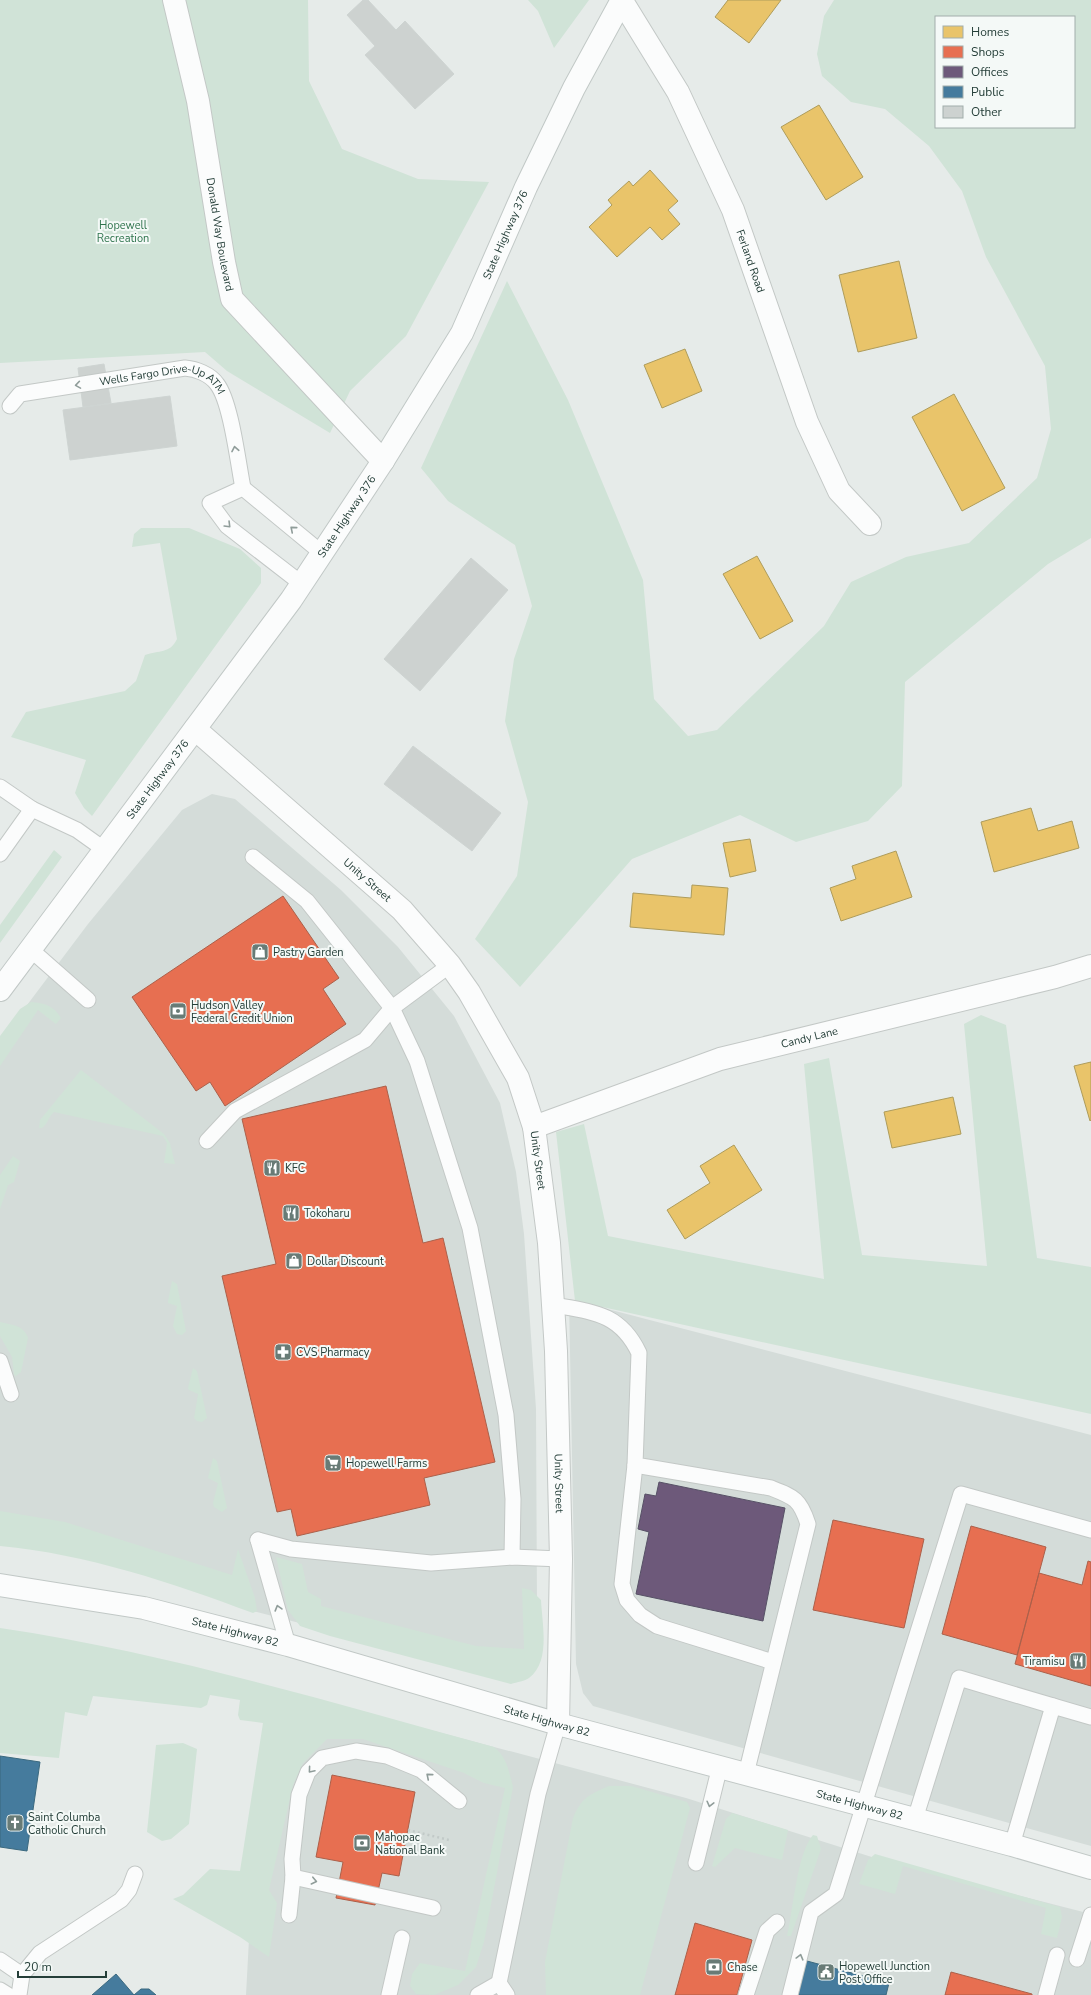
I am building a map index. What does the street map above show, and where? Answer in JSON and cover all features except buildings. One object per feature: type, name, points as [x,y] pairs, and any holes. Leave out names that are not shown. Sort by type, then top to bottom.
[{"type":"street","name":"Donald Way Boulevard","points":[[174,0],[198,101],[224,262],[232,300],[383,461]]},
{"type":"street","name":"State Highway 376","points":[[0,990],[196,729],[302,584],[383,461],[462,333],[526,187],[571,94],[622,1]]},
{"type":"street","name":"Ferland Road","points":[[622,1],[678,92],[733,210],[807,422],[839,491],[870,524]]},
{"type":"street","name":"Unity Street","points":[[196,729],[402,910],[450,966],[469,992],[518,1078],[534,1127],[550,1244],[556,1351],[561,1559],[558,1724]]},
{"type":"street","name":"Candy Lane","points":[[534,1127],[720,1059],[1054,977],[1091,966]]},
{"type":"street","name":"State Highway 82","points":[[0,1585],[144,1608],[288,1645],[558,1724],[720,1766],[1012,1845],[1091,1868]]},
{"type":"lane","name":"Wells Fargo Drive-Up ATM","points":[[10,406],[20,394],[185,368],[197,369],[217,383],[226,403],[242,488]]},
{"type":"lane","points":[[302,584],[227,526],[210,503],[242,488],[323,554]]},
{"type":"lane","points":[[0,787],[32,809],[77,830],[105,850]]},
{"type":"lane","points":[[0,854],[32,809]]},
{"type":"lane","points":[[253,857],[307,901],[392,1008],[417,1061],[470,1228],[506,1415],[513,1499],[512,1557]]},
{"type":"lane","points":[[30,949],[88,1000]]},
{"type":"lane","points":[[208,1141],[235,1111],[365,1040],[392,1008],[450,966]]},
{"type":"lane","points":[[553,1305],[598,1313],[616,1323],[631,1337],[639,1353],[635,1465],[622,1584],[627,1600],[640,1615],[657,1626],[773,1662]]},
{"type":"lane","points":[[0,1360],[11,1394]]},
{"type":"lane","points":[[635,1465],[771,1488],[790,1496],[802,1507],[808,1524],[746,1774]]},
{"type":"lane","points":[[790,1995],[811,1912],[836,1894],[961,1494],[1091,1530]]},
{"type":"lane","points":[[288,1645],[258,1540],[291,1548],[432,1563],[512,1557],[561,1559]]},
{"type":"lane","points":[[915,1819],[959,1678],[1091,1717]]},
{"type":"lane","points":[[1012,1845],[1053,1706]]},
{"type":"lane","points":[[478,1995],[503,1989],[538,1794],[558,1724]]},
{"type":"lane","points":[[290,1915],[293,1876],[292,1859],[298,1795],[308,1772],[322,1758],[356,1751],[387,1756],[421,1770],[459,1801]]},
{"type":"lane","points":[[696,1863],[720,1766]]},
{"type":"lane","points":[[19,1995],[22,1975],[40,1953],[121,1900],[129,1890],[135,1874]]},
{"type":"lane","points":[[293,1876],[433,1908]]},
{"type":"lane","points":[[1077,1959],[1091,1916]]},
{"type":"lane","points":[[746,1995],[767,1931],[777,1922]]},
{"type":"lane","points":[[388,1995],[402,1938]]},
{"type":"lane","points":[[1046,1995],[1057,1955]]},
{"type":"lane","points":[[0,1960],[22,1975]]},
{"type":"lane","points":[[0,1990],[8,1995]]},
{"type":"path","points":[[408,1830],[449,1840]]},
{"type":"shaded area","points":[[212,794],[235,799],[341,890],[398,947],[454,1016],[500,1103],[516,1172],[524,1234],[536,1409],[537,1608],[533,1662],[346,1635],[249,1610],[88,1552],[0,1541],[0,1041],[88,924],[182,810]]},
{"type":"shaded area","points":[[569,1299],[1091,1435],[1091,1846],[593,1706],[583,1693],[576,1664]]},
{"type":"shaded area","points":[[284,1691],[686,1798],[878,1859],[1091,1914],[1091,1995],[246,1995],[252,1883]]},
{"type":"green space","name":"Hopewell Recreation","points":[[0,0],[308,0],[309,81],[342,149],[418,179],[489,182],[406,336],[350,391],[330,433],[227,371],[205,352],[0,363]]},
{"type":"green space","points":[[528,0],[589,0],[554,48],[538,11]]},
{"type":"green space","points":[[834,0],[1091,0],[1091,538],[1048,564],[905,682],[902,786],[868,821],[796,842],[740,815],[632,859],[520,987],[475,939],[517,876],[528,802],[505,721],[514,659],[532,606],[515,545],[448,501],[421,468],[507,281],[568,400],[643,580],[654,699],[688,736],[717,730],[824,626],[851,582],[906,557],[969,543],[1037,478],[1051,429],[1045,366],[986,257],[962,191],[929,146],[885,109],[851,102],[822,76],[817,54],[824,16]]},
{"type":"green space","points":[[141,528],[189,528],[240,549],[261,568],[261,583],[92,816],[84,808],[75,793],[86,760],[11,737],[26,712],[125,691],[136,681],[145,655],[164,651],[174,644],[177,639],[160,543],[132,547],[134,534]]},
{"type":"green space","points":[[54,850],[62,857],[0,943],[0,925]]},
{"type":"green space","points":[[31,1002],[49,1006],[61,1018],[56,1024],[38,1010],[0,1066],[0,1036],[20,1009]]},
{"type":"green space","points":[[981,1015],[1006,1025],[1037,1258],[1091,1267],[1091,1414],[575,1301],[556,1132],[584,1124],[608,1236],[824,1279],[804,1064],[829,1058],[862,1255],[987,1266],[964,1024]]},
{"type":"green space","points":[[81,1070],[164,1134],[170,1143],[175,1164],[164,1163],[167,1143],[163,1136],[54,1112],[44,1126],[39,1128],[40,1120]]},
{"type":"green space","points":[[13,1156],[20,1161],[14,1182],[8,1185],[0,1209],[0,1175]]},
{"type":"green space","points":[[172,1281],[177,1284],[186,1331],[182,1335],[177,1334],[173,1326],[177,1306],[168,1303]]},
{"type":"green space","points":[[0,1322],[21,1328],[24,1330],[28,1338],[21,1372],[16,1376],[14,1375],[12,1357],[0,1336]]},
{"type":"green space","points":[[193,1368],[197,1371],[207,1418],[202,1422],[197,1421],[194,1418],[198,1394],[189,1390],[188,1388]]},
{"type":"green space","points":[[213,1458],[217,1461],[227,1508],[222,1512],[214,1507],[213,1503],[218,1483],[208,1478]]},
{"type":"green space","points":[[0,1511],[65,1522],[232,1575],[238,1549],[255,1598],[257,1611],[253,1613],[192,1591],[129,1571],[65,1556],[0,1546]]},
{"type":"green space","points":[[276,1557],[302,1564],[308,1592],[321,1599],[321,1606],[476,1646],[524,1649],[522,1588],[531,1590],[541,1600],[544,1642],[540,1662],[536,1671],[529,1678],[511,1684],[330,1636],[300,1626],[288,1610]]},
{"type":"green space","points":[[0,1628],[63,1638],[187,1665],[310,1696],[494,1747],[505,1760],[513,1787],[484,1942],[476,1967],[458,1985],[434,1995],[416,1994],[410,1986],[412,1974],[420,1963],[465,1971],[505,1788],[484,1783],[464,1773],[363,1739],[327,1739],[303,1763],[293,1785],[269,1890],[277,1903],[269,1957],[240,1937],[173,1899],[183,1895],[210,1869],[240,1871],[263,1723],[240,1720],[238,1715],[240,1700],[210,1695],[207,1705],[201,1708],[93,1696],[87,1716],[65,1712],[59,1758],[0,1753]]},
{"type":"green space","points":[[183,1743],[197,1749],[189,1824],[171,1839],[162,1841],[147,1832],[156,1745]]},
{"type":"green space","points":[[609,1786],[631,1786],[687,1802],[690,1808],[640,1995],[546,1995],[545,1962],[573,1818],[583,1801],[596,1792]]},
{"type":"green space","points":[[732,1813],[788,1830],[782,1860],[735,1848],[715,1867],[712,1866],[726,1819]]},
{"type":"green space","points":[[813,1835],[817,1836],[821,1849],[791,1936],[787,1936],[799,1868],[808,1843]]},
{"type":"green space","points":[[875,1854],[1060,1907],[1062,1917],[1057,1938],[1041,1934],[1046,1908],[903,1866],[895,1894],[859,1884],[868,1860]]},
{"type":"place","name":"Pastry Garden","points":[[260,952]]},
{"type":"place","name":"Hudson Valley Federal Credit Union","points":[[178,1011]]},
{"type":"place","name":"KFC","points":[[272,1168]]},
{"type":"place","name":"Tokoharu","points":[[291,1213]]},
{"type":"place","name":"Dollar Discount","points":[[294,1261]]},
{"type":"place","name":"CVS Pharmacy","points":[[283,1352]]},
{"type":"place","name":"Hopewell Farms","points":[[333,1463]]},
{"type":"place","name":"Tiramisu","points":[[1078,1661]]},
{"type":"place","name":"Saint Columba Catholic Church","points":[[15,1823]]},
{"type":"place","name":"Mahopac National Bank","points":[[362,1843]]},
{"type":"place","name":"Chase","points":[[714,1967]]},
{"type":"place","name":"Hopewell Junction Post Office","points":[[826,1972]]}]
